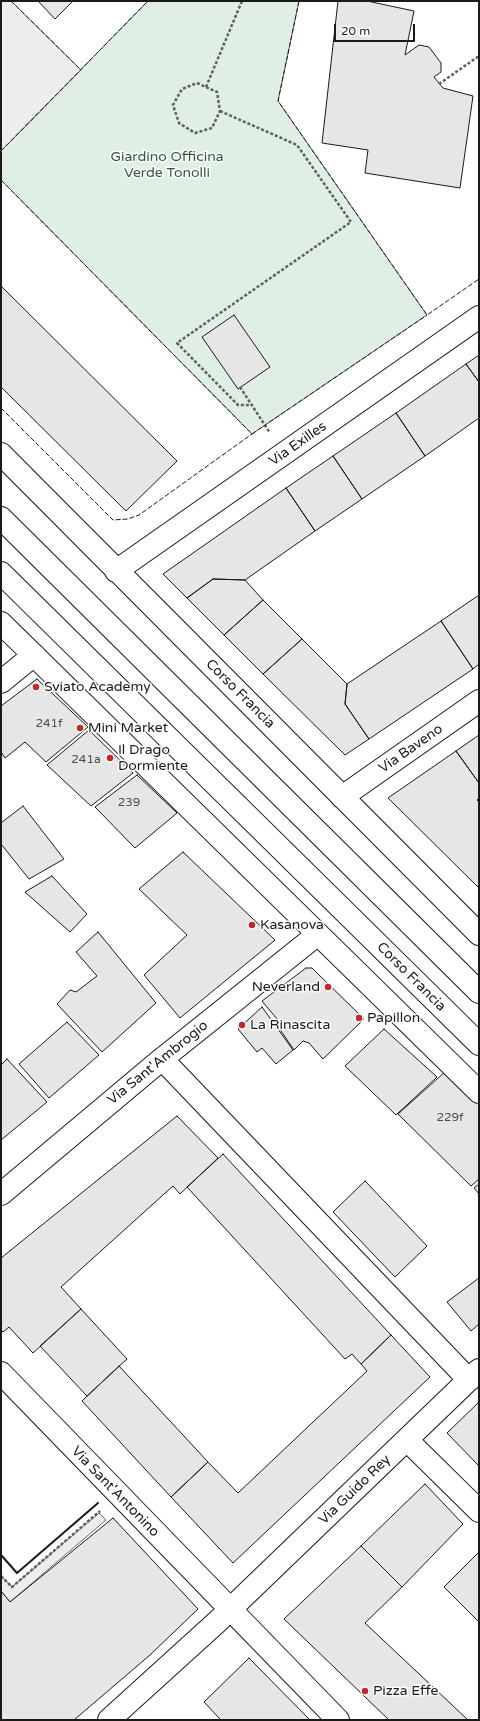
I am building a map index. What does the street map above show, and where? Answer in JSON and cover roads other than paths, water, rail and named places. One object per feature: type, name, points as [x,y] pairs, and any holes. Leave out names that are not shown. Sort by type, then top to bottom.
[{"type":"street","name":"Via Exilles","points":[[116,571],[479,317]]},
{"type":"street","name":"Corso Francia","points":[[1,454],[479,934]]},
{"type":"street","points":[[1,518],[479,992]]},
{"type":"street","name":"Corso Francia","points":[[1,573],[479,1044]]},
{"type":"street","points":[[1,623],[479,1092]]},
{"type":"street","points":[[1,682],[34,655]]},
{"type":"street","name":"Via Baveno","points":[[342,797],[479,701]]},
{"type":"street","name":"Via Sant'Ambrogio","points":[[1,1194],[162,1059],[318,934]]},
{"type":"street","points":[[162,1059],[474,1375]]},
{"type":"street","name":"Via Sant'Antonino","points":[[1,1373],[338,1720]]},
{"type":"street","name":"Via Guido Rey","points":[[230,1610],[474,1375]]},
{"type":"street","points":[[407,1440],[479,1511]]},
{"type":"street","points":[[109,1720],[230,1610]]},
{"type":"place","name":"Sviato Academy","points":[[36,687]]},
{"type":"place","name":"Mini Market","points":[[80,728]]},
{"type":"place","name":"Il Drago Dormiente","points":[[110,758]]},
{"type":"place","name":"Kasanova","points":[[252,925]]},
{"type":"place","name":"Neverland","points":[[328,987]]},
{"type":"place","name":"Papillon","points":[[359,1018]]},
{"type":"place","name":"La Rinascita","points":[[242,1025]]},
{"type":"place","name":"Pizza Effe","points":[[365,1691]]},
{"type":"park label","name":"Giardino Officina Verde Tonolli","points":[[167,166]]}]
